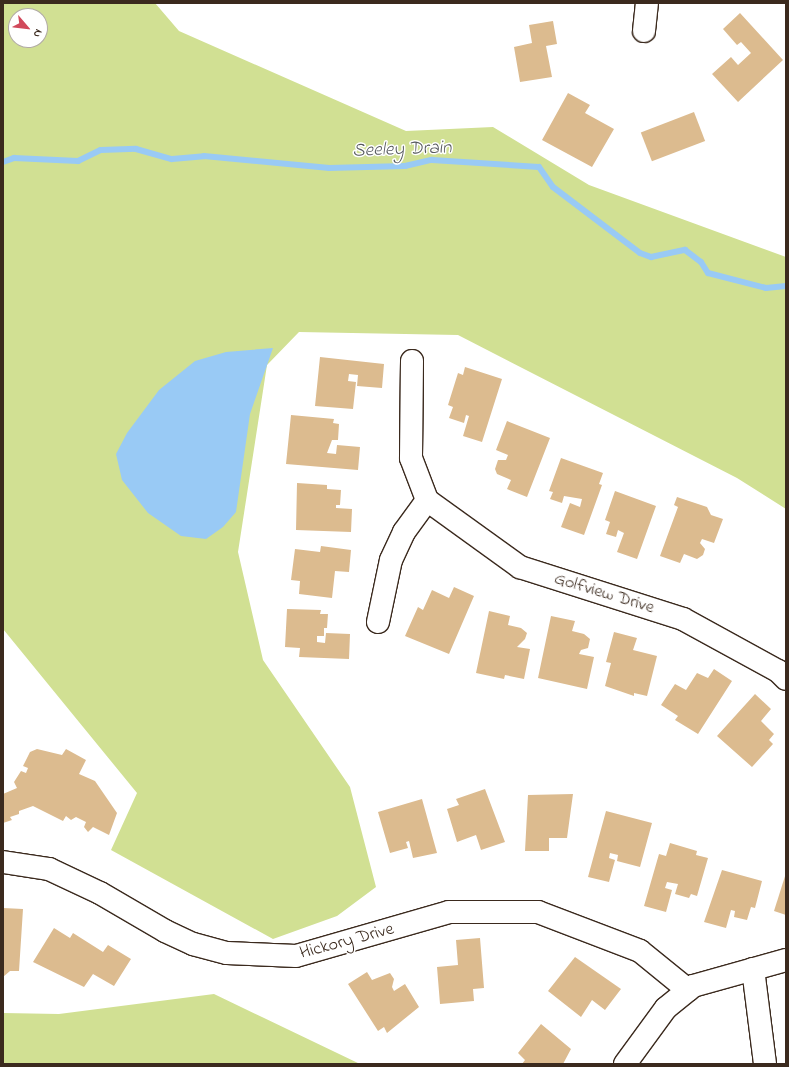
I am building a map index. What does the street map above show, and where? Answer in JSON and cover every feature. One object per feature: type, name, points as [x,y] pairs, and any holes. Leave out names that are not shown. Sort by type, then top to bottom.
[{"type":"street","points":[[644,31],[647,3]]},
{"type":"street","points":[[378,622],[391,560],[404,532],[427,500],[411,458],[412,361]]},
{"type":"street","name":"Golfview Drive","points":[[427,500],[520,568],[683,619],[778,671],[786,679]]},
{"type":"street","name":"Hickory Drive","points":[[3,862],[49,869],[100,893],[164,931],[193,944],[227,953],[296,956],[449,912],[538,912],[640,951],[688,990]]},
{"type":"street","points":[[625,1064],[666,1008],[688,990],[753,968],[786,960]]},
{"type":"street","points":[[753,968],[764,1064]]},
{"type":"green space","points":[[3,3],[155,3],[179,31],[406,131],[493,127],[589,185],[786,257],[786,509],[737,478],[458,335],[299,332],[267,365],[238,552],[263,660],[350,787],[376,887],[337,916],[273,939],[111,850],[137,793],[3,629]]},
{"type":"green space","points":[[214,994],[360,1064],[3,1064],[3,1013],[59,1014]]},
{"type":"water","points":[[273,348],[250,414],[236,512],[223,527],[206,539],[181,536],[148,513],[122,480],[116,454],[127,433],[159,390],[195,361],[226,352]]},
{"type":"building","points":[[740,13],[783,60],[738,102],[712,74],[731,57],[738,65],[751,53],[741,42],[737,45],[723,29]]},
{"type":"building","points":[[553,21],[557,44],[546,46],[552,77],[520,82],[514,47],[532,43],[529,25]]},
{"type":"building","points":[[568,93],[590,105],[585,113],[614,129],[592,167],[542,140]]},
{"type":"building","points":[[694,112],[705,141],[652,161],[641,132]]},
{"type":"building","points":[[320,357],[384,364],[382,388],[357,386],[358,375],[349,374],[348,381],[356,382],[353,409],[315,406]]},
{"type":"building","points":[[465,367],[502,379],[482,442],[463,436],[469,416],[466,415],[464,423],[449,418],[453,407],[448,405],[458,373],[463,375]]},
{"type":"building","points":[[291,415],[334,419],[333,423],[339,424],[338,440],[332,440],[327,453],[336,454],[337,445],[360,447],[358,470],[286,464]]},
{"type":"building","points":[[507,421],[550,438],[527,497],[507,489],[511,480],[497,474],[495,469],[498,460],[506,460],[508,455],[496,450]]},
{"type":"building","points":[[561,458],[603,473],[599,484],[602,485],[584,535],[561,527],[570,503],[580,507],[582,499],[564,496],[562,503],[550,499],[553,492],[549,491]]},
{"type":"building","points":[[297,483],[327,485],[327,489],[341,490],[340,505],[336,505],[336,508],[352,509],[351,532],[296,530]]},
{"type":"building","points":[[615,491],[656,506],[637,559],[617,552],[624,533],[618,530],[616,537],[606,534],[610,522],[605,520]]},
{"type":"building","points":[[677,497],[707,507],[711,515],[723,519],[714,543],[702,539],[700,543],[705,549],[703,555],[697,559],[684,554],[680,563],[660,556],[678,507],[674,505]]},
{"type":"building","points":[[321,546],[351,550],[349,572],[335,571],[332,598],[299,594],[300,581],[291,580],[295,549],[320,552]]},
{"type":"building","points":[[454,587],[474,596],[449,654],[405,636],[418,607],[423,610],[432,590],[449,598]]},
{"type":"building","points":[[287,609],[321,610],[320,614],[328,614],[327,628],[324,628],[324,636],[317,636],[317,642],[325,643],[326,633],[350,634],[349,659],[299,657],[300,648],[285,647]]},
{"type":"building","points":[[489,611],[510,616],[508,625],[521,628],[527,633],[525,639],[517,647],[530,649],[524,679],[505,675],[504,679],[476,673]]},
{"type":"building","points":[[551,616],[575,621],[572,631],[584,634],[590,639],[588,648],[581,650],[579,654],[594,657],[587,689],[538,678]]},
{"type":"building","points":[[614,632],[637,638],[633,650],[657,656],[647,696],[634,693],[634,696],[605,686],[611,663],[606,662]]},
{"type":"building","points":[[714,669],[732,681],[698,734],[675,720],[678,716],[661,705],[675,684],[686,690],[697,673],[708,678]]},
{"type":"building","points":[[755,694],[771,709],[761,721],[774,734],[769,740],[773,744],[752,767],[717,736]]},
{"type":"building","points":[[37,749],[62,755],[66,749],[86,760],[79,774],[95,781],[117,813],[109,835],[93,827],[88,832],[84,827],[86,822],[76,817],[71,820],[66,816],[63,821],[33,806],[19,811],[19,814],[10,817],[12,820],[3,823],[3,794],[17,788],[14,782],[21,771],[26,773],[28,768],[23,766],[30,752]]},
{"type":"building","points":[[485,789],[505,842],[481,850],[476,835],[457,842],[447,809],[459,805],[456,799]]},
{"type":"building","points":[[573,794],[567,838],[549,838],[549,851],[525,851],[528,795]]},
{"type":"building","points":[[422,799],[437,853],[413,858],[409,841],[406,842],[408,848],[390,853],[378,812]]},
{"type":"building","points":[[606,811],[652,823],[640,867],[617,861],[618,855],[610,853],[609,858],[615,860],[609,882],[588,877]]},
{"type":"building","points":[[670,843],[697,851],[696,855],[708,858],[697,896],[691,894],[689,898],[675,894],[678,884],[667,882],[665,888],[672,890],[666,912],[644,906],[659,854],[666,856]]},
{"type":"building","points":[[722,870],[762,881],[755,908],[751,907],[747,920],[734,917],[735,911],[731,910],[726,928],[704,922]]},
{"type":"building","points":[[786,873],[786,915],[774,911]]},
{"type":"building","points":[[3,908],[23,909],[19,971],[10,971],[3,977]]},
{"type":"building","points":[[54,928],[70,938],[73,933],[103,952],[108,945],[131,959],[114,986],[93,974],[84,987],[33,962]]},
{"type":"building","points":[[480,938],[484,988],[473,989],[474,1001],[440,1004],[437,967],[458,965],[456,940]]},
{"type":"building","points":[[575,957],[621,989],[605,1010],[592,1000],[581,1017],[548,991]]},
{"type":"building","points":[[367,972],[372,980],[390,973],[394,979],[392,987],[394,991],[405,984],[419,1007],[387,1033],[384,1027],[378,1031],[348,984]]},
{"type":"building","points":[[541,1024],[571,1049],[563,1064],[522,1064],[525,1060],[518,1053]]},
{"type":"waterway","name":"Seeley Drain","points":[[3,162],[14,158],[78,161],[101,150],[136,149],[172,159],[204,156],[329,168],[405,166],[432,160],[539,167],[553,187],[640,253],[651,257],[685,250],[701,262],[708,273],[766,288],[786,286]]}]
